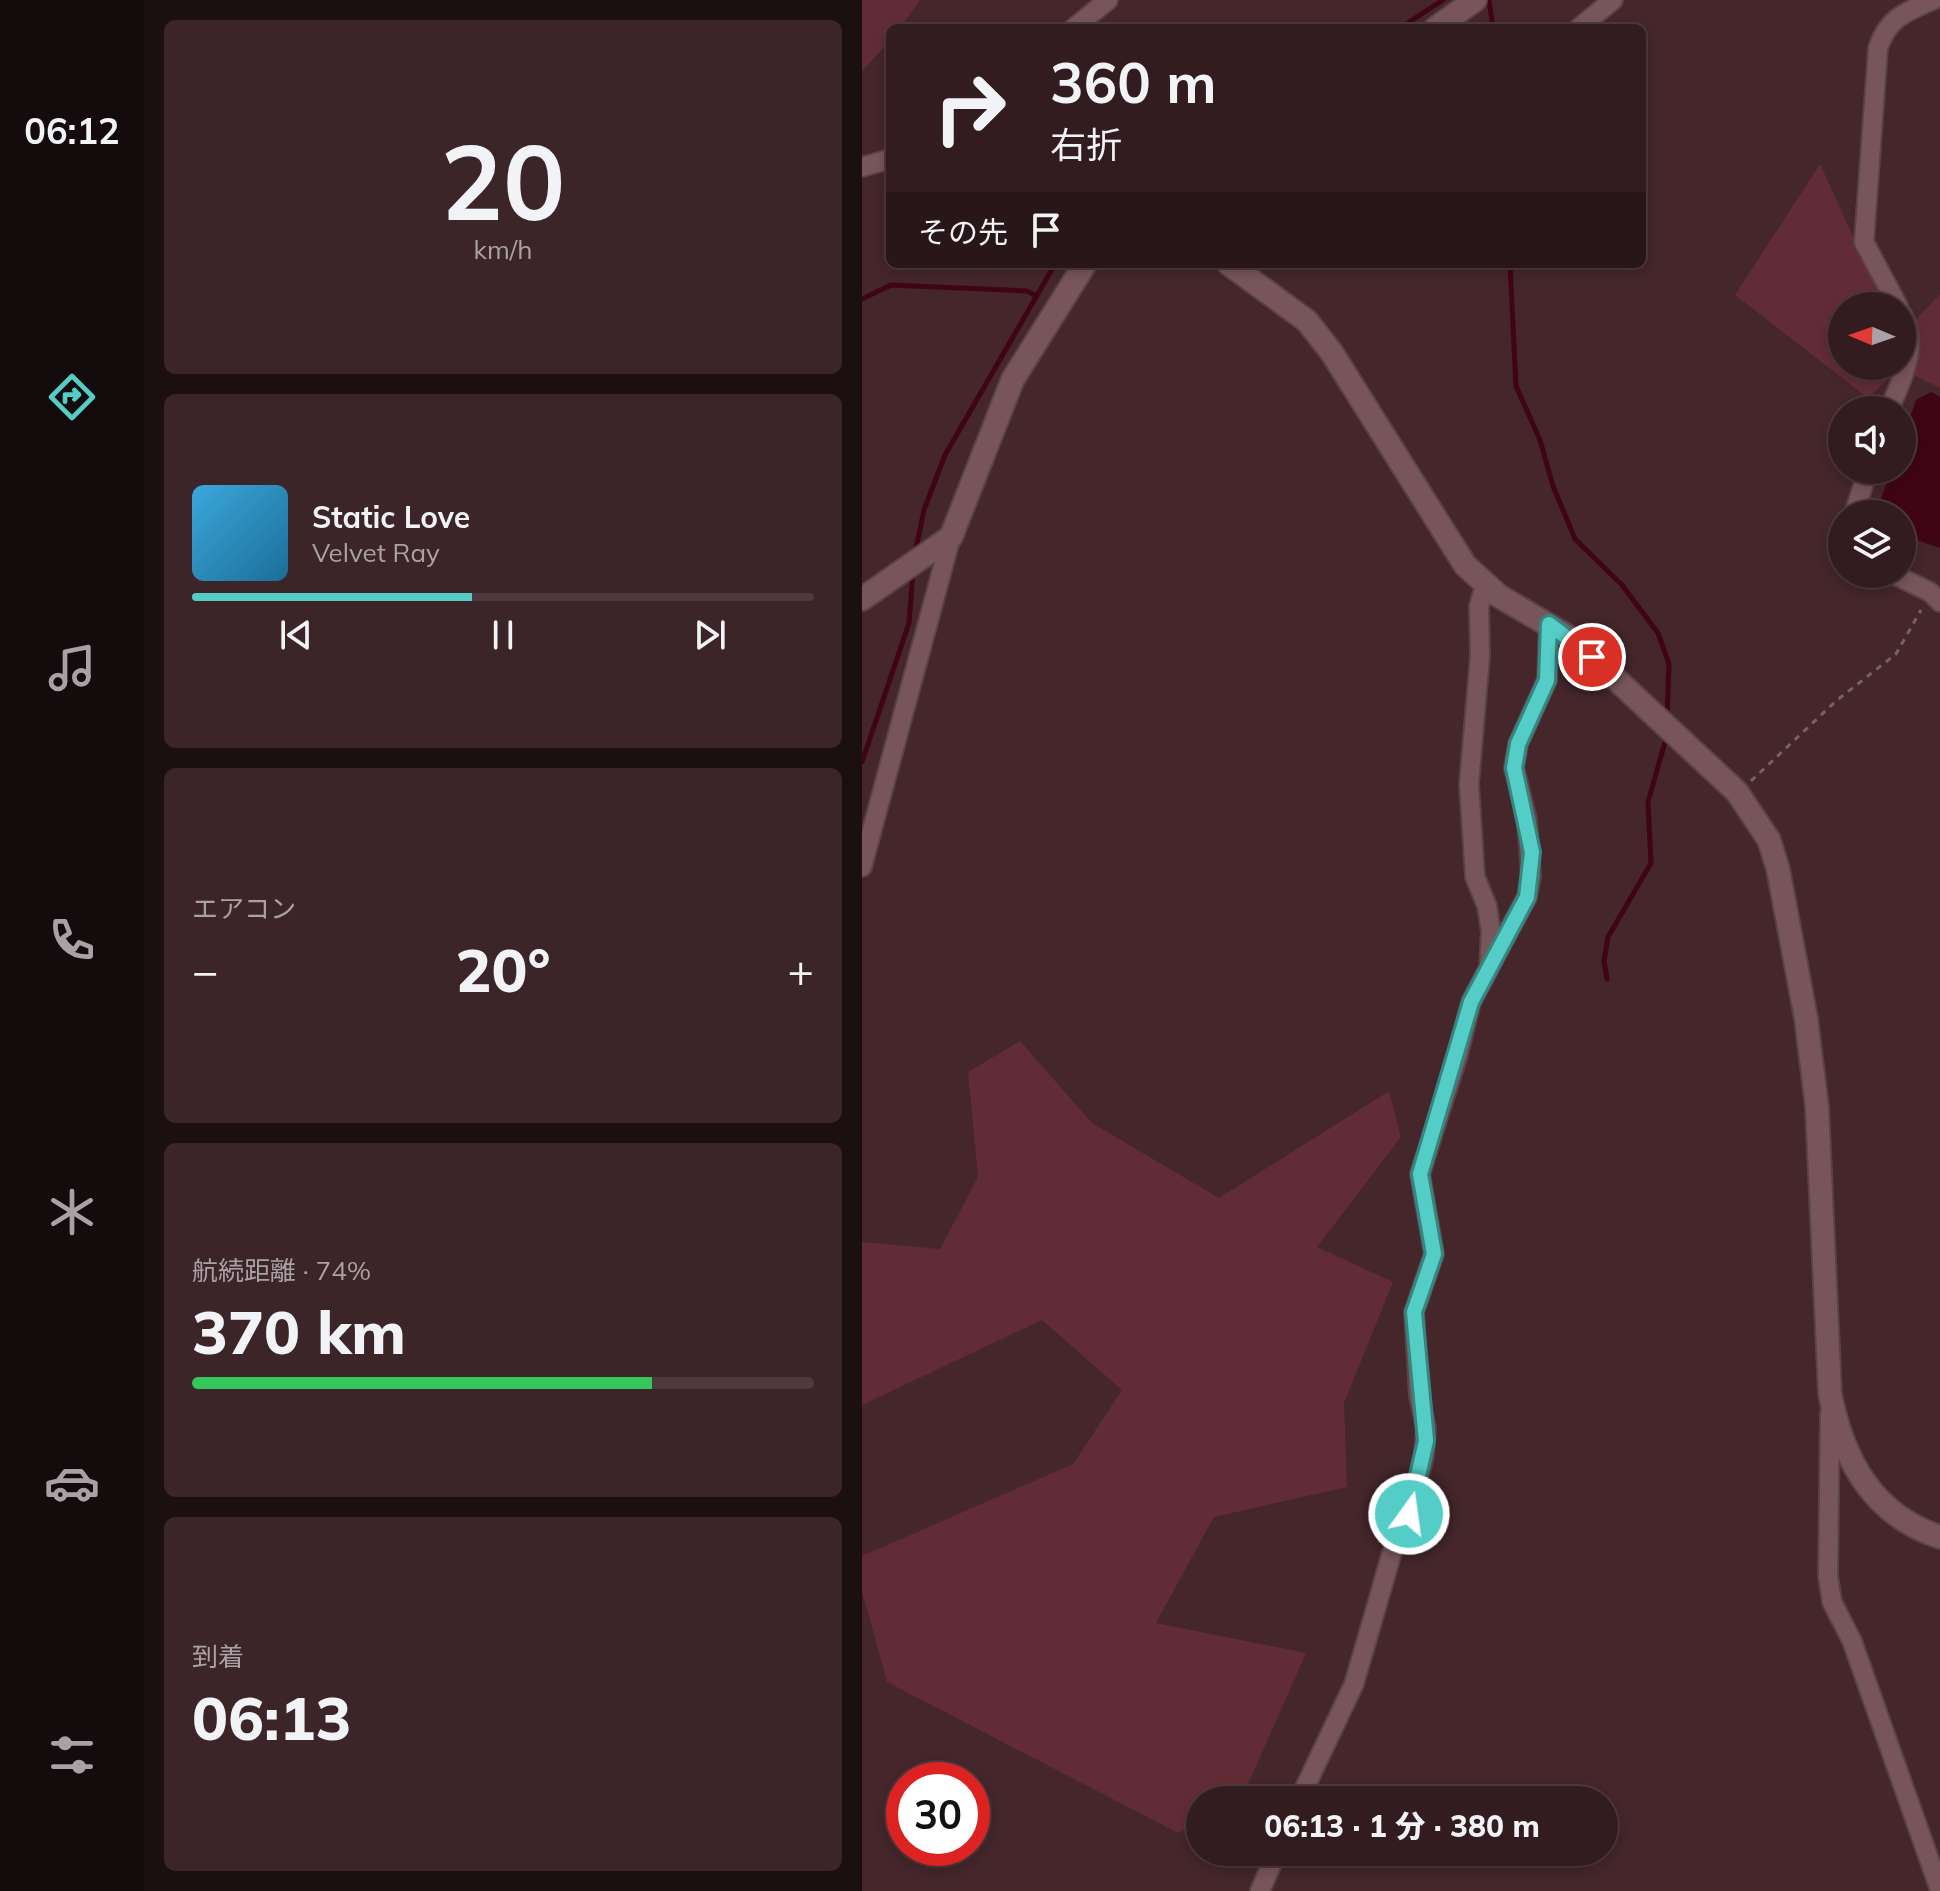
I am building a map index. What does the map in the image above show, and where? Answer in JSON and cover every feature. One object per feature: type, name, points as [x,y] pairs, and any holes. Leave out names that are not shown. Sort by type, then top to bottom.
[{"type":"street","points":[[1079,24],[1108,0]]},
{"type":"street","points":[[1442,24],[1475,0]]},
{"type":"street","points":[[1584,24],[1613,0]]},
{"type":"street","points":[[1891,292],[1864,242],[1878,48],[1885,29],[1896,16],[1933,0]]},
{"type":"street","points":[[862,167],[886,160]]},
{"type":"street","points":[[862,867],[951,537],[1013,379],[1082,268]]},
{"type":"street","points":[[1234,268],[1307,321],[1365,399],[1449,542],[1485,586],[1574,640],[1737,792],[1755,816],[1773,854],[1806,1018],[1817,1107],[1830,1394],[1828,1576],[1832,1602],[1852,1641],[1940,1890]]},
{"type":"street","points":[[862,599],[951,537]]},
{"type":"street","points":[[1485,586],[1479,606],[1480,656],[1469,784],[1475,877],[1487,906],[1491,932],[1489,968]]},
{"type":"street","points":[[1916,587],[1935,597]]},
{"type":"street","points":[[1306,1786],[1354,1684],[1395,1542],[1409,1514],[1424,1456],[1426,1428],[1419,1396],[1414,1312],[1434,1254],[1420,1174],[1471,1002],[1527,897],[1531,876],[1527,820],[1514,768],[1518,744],[1547,680],[1549,624]]},
{"type":"street","points":[[1830,1394],[1838,1434],[1853,1468],[1867,1488],[1904,1521],[1940,1537]]},
{"type":"street","points":[[1260,1891],[1271,1866]]},
{"type":"path","points":[[1737,792],[1774,763],[1836,701],[1896,654],[1935,597]]},
{"type":"shaded area","points":[[862,0],[920,0],[903,24],[886,24],[886,45],[862,71]]},
{"type":"shaded area","points":[[1820,164],[1879,292],[1828,292],[1828,367],[1735,295]]},
{"type":"shaded area","points":[[1940,294],[1940,388],[1916,376],[1916,319]]},
{"type":"shaded area","points":[[1845,380],[1887,380],[1870,396],[1865,396]]},
{"type":"shaded area","points":[[1931,392],[1940,397],[1940,548],[1916,540],[1916,500],[1881,500],[1886,484],[1916,484],[1916,400]]},
{"type":"shaded area","points":[[1020,1041],[1092,1123],[1219,1198],[1389,1091],[1401,1137],[1317,1247],[1393,1282],[1344,1403],[1347,1487],[1214,1517],[1156,1623],[1306,1653],[1247,1786],[1186,1786],[1186,1829],[1178,1833],[887,1682],[862,1591],[862,1556],[1073,1464],[1122,1390],[1042,1320],[862,1405],[862,1242],[940,1249],[978,1177],[968,1072]]},
{"type":"waterway","points":[[1406,24],[1443,0]]},
{"type":"waterway","points":[[1489,0],[1492,24]]},
{"type":"waterway","points":[[915,553],[924,510],[945,455],[1053,268]]},
{"type":"waterway","points":[[1510,268],[1516,386],[1540,440],[1553,486],[1575,539],[1622,585],[1658,633],[1669,664],[1667,717]]},
{"type":"waterway","points":[[862,299],[891,285],[1027,291],[1035,295]]},
{"type":"waterway","points":[[862,762],[909,623],[913,571]]},
{"type":"waterway","points":[[1607,979],[1604,961],[1608,937],[1651,863],[1648,802],[1667,735]]},
{"type":"route","points":[[1409,1514],[1426,1441],[1414,1342],[1415,1300],[1434,1254],[1421,1189],[1423,1158],[1458,1055],[1471,1002],[1527,897],[1532,852],[1527,820],[1515,783],[1515,755],[1547,680],[1549,624],[1574,640],[1592,657]]}]
